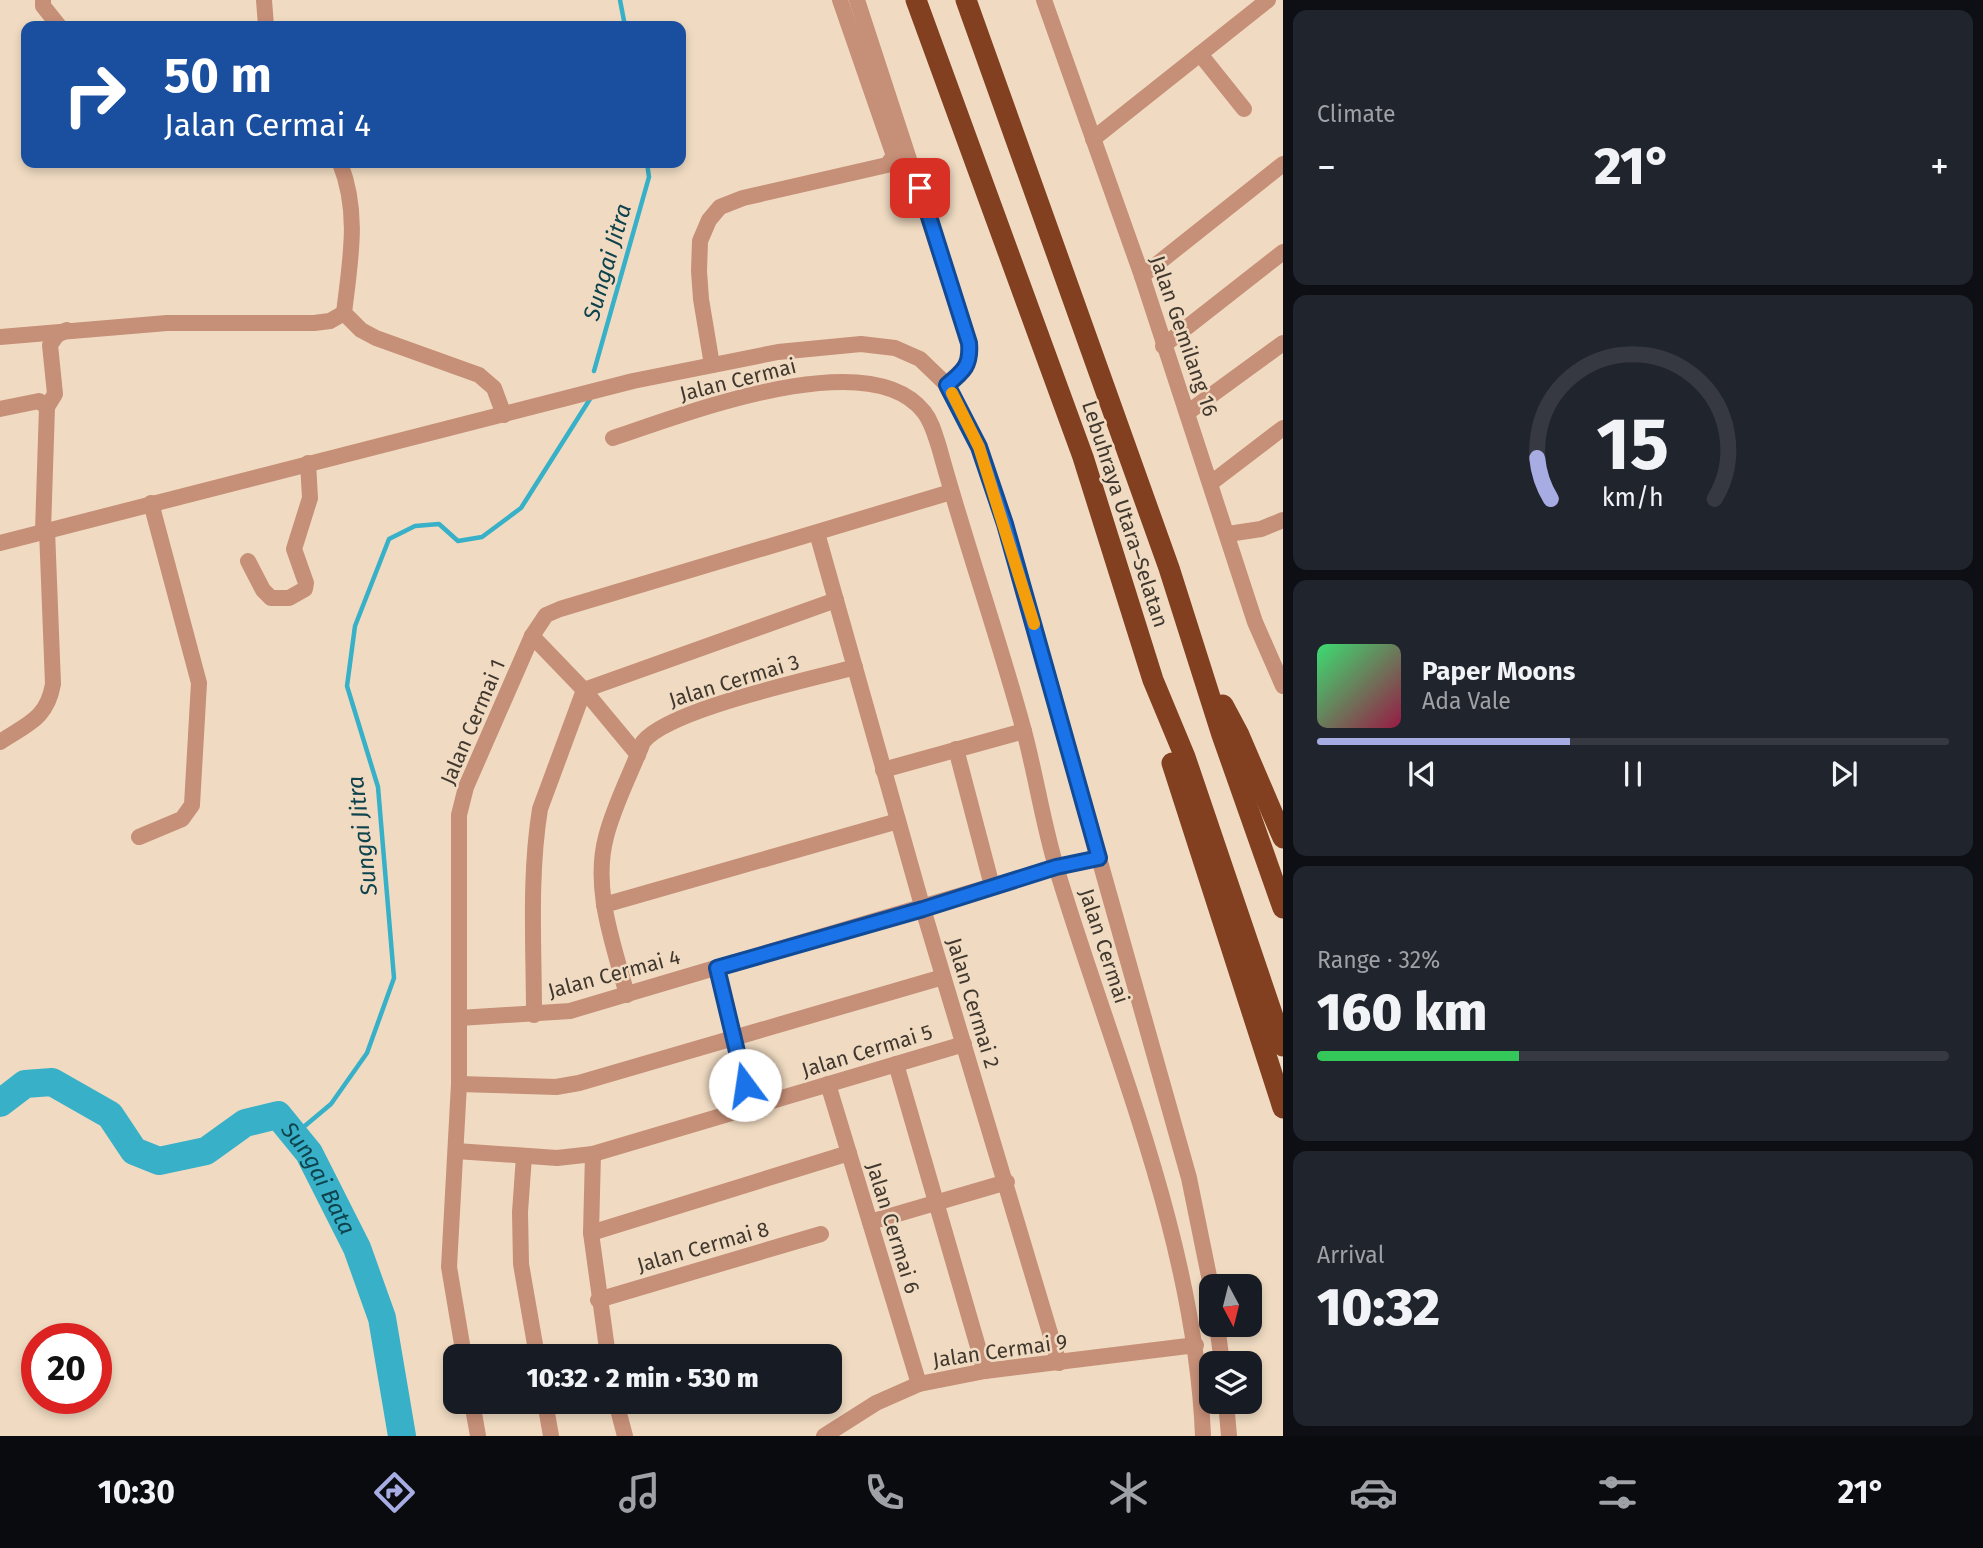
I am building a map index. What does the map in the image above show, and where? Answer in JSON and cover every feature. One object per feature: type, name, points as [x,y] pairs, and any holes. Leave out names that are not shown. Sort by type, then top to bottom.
[{"type":"highway","name":"Lebuhraya Utara–Selatan","points":[[916,0],[1083,457],[1153,680],[1185,757],[1283,1046]]},
{"type":"highway","name":"Lebuhraya Utara–Selatan","points":[[966,0],[1010,117],[1205,673],[1222,735],[1283,908]]},
{"type":"highway","points":[[1205,673],[1239,735],[1283,838]]},
{"type":"highway","points":[[1153,680],[1171,762],[1283,1108]]},
{"type":"street","points":[[43,0],[43,6],[55,21]]},
{"type":"street","points":[[264,0],[266,21]]},
{"type":"street","points":[[712,365],[701,299],[700,241],[709,220],[720,207],[744,198],[887,165],[894,156],[840,0]]},
{"type":"street","points":[[857,0],[969,343],[971,359],[965,370],[947,385]]},
{"type":"street","name":"Jalan Gemilang 16","points":[[1044,0],[1142,276],[1255,622],[1283,685]]},
{"type":"street","points":[[1093,139],[1268,0]]},
{"type":"street","points":[[1200,54],[1244,108]]},
{"type":"street","points":[[341,168],[352,213],[351,263],[344,313]]},
{"type":"street","points":[[1142,276],[1282,168]]},
{"type":"street","points":[[1163,346],[1283,251]]},
{"type":"street","points":[[344,313],[362,330],[376,338],[479,375],[494,388],[504,415]]},
{"type":"street","points":[[0,337],[69,329],[167,323],[314,323],[330,321],[344,313]]},
{"type":"street","points":[[0,742],[38,718],[51,696],[53,684],[45,531],[47,407],[55,394],[50,345],[57,335],[69,329]]},
{"type":"street","points":[[1187,413],[1283,343]]},
{"type":"street","points":[[0,542],[633,381],[712,365],[778,352],[861,344],[895,348],[920,359],[947,385],[979,447],[1005,524],[1189,1178],[1209,1274]]},
{"type":"street","name":"Jalan Cermai","points":[[613,438],[714,404],[788,387],[867,382],[907,397],[925,412],[939,447],[1024,731],[1056,867],[1133,1102],[1179,1265],[1196,1345],[1203,1436]]},
{"type":"street","points":[[0,409],[39,401],[47,407]]},
{"type":"street","points":[[1211,483],[1283,428]]},
{"type":"street","points":[[248,561],[263,590],[271,598],[289,598],[304,589],[306,583],[294,549],[310,498],[307,463]]},
{"type":"street","name":"Jalan Cermai 1","points":[[462,1344],[449,1267],[459,1084],[461,805],[532,636],[546,615],[560,609],[951,492]]},
{"type":"street","points":[[139,837],[182,819],[192,804],[199,683],[151,503]]},
{"type":"street","points":[[1228,534],[1261,529],[1283,520]]},
{"type":"street","name":"Jalan Cermai 2","points":[[817,533],[923,909],[1059,1363]]},
{"type":"street","points":[[584,690],[836,600]]},
{"type":"street","points":[[532,636],[584,690],[638,755]]},
{"type":"street","name":"Jalan Cermai 3","points":[[627,995],[604,905],[602,882],[605,837],[638,755],[650,733],[662,726],[736,701],[855,667]]},
{"type":"street","points":[[534,1014],[533,858],[537,826],[540,809],[584,690]]},
{"type":"street","points":[[883,770],[1024,731]]},
{"type":"street","points":[[957,749],[992,886]]},
{"type":"street","points":[[604,905],[898,821]]},
{"type":"street","name":"Jalan Cermai 4","points":[[459,1018],[570,1012],[923,909],[1056,867],[1099,858]]},
{"type":"street","points":[[717,968],[750,1107]]},
{"type":"street","points":[[459,1084],[556,1087],[733,1040],[943,977]]},
{"type":"street","name":"Jalan Cermai 5","points":[[456,1151],[557,1158],[593,1154],[964,1044]]},
{"type":"street","points":[[896,1064],[985,1371]]},
{"type":"street","name":"Jalan Cermai 6","points":[[828,1084],[919,1384]]},
{"type":"street","points":[[591,1233],[849,1153]]},
{"type":"street","points":[[593,1154],[591,1233],[606,1344]]},
{"type":"street","points":[[524,1156],[520,1212],[521,1264],[535,1344]]},
{"type":"street","points":[[870,1222],[1006,1182]]},
{"type":"street","name":"Jalan Cermai 8","points":[[598,1300],[821,1234]]},
{"type":"street","name":"Jalan Cermai 9","points":[[824,1436],[876,1403],[919,1384],[985,1371],[1196,1345]]},
{"type":"street","points":[[474,1414],[478,1436]]},
{"type":"street","points":[[547,1414],[551,1436]]},
{"type":"street","points":[[619,1414],[625,1436]]},
{"type":"street","points":[[1227,1414],[1229,1436]]},
{"type":"waterway","name":"Sungai Jitra","points":[[620,0],[624,21]]},
{"type":"waterway","name":"Sungai Jitra","points":[[594,371],[649,177],[648,168]]},
{"type":"waterway","name":"Sungai Jitra","points":[[294,1135],[331,1104],[367,1053],[394,978],[378,787],[347,686],[355,626],[389,539],[415,526],[439,524],[458,541],[482,537],[521,508],[590,399]]},
{"type":"waterway","name":"Sungai Bata","points":[[0,1103],[25,1084],[52,1082],[110,1115],[134,1151],[159,1161],[206,1151],[245,1123],[278,1115],[309,1153],[357,1248],[382,1318],[402,1436]]},
{"type":"slow traffic","points":[[952,393],[979,447],[1034,624]]},
{"type":"route","points":[[745,1085],[717,968],[923,909],[1056,867],[1099,858],[1005,524],[979,447],[964,413],[947,385],[965,370],[971,359],[969,343],[920,188]]}]
